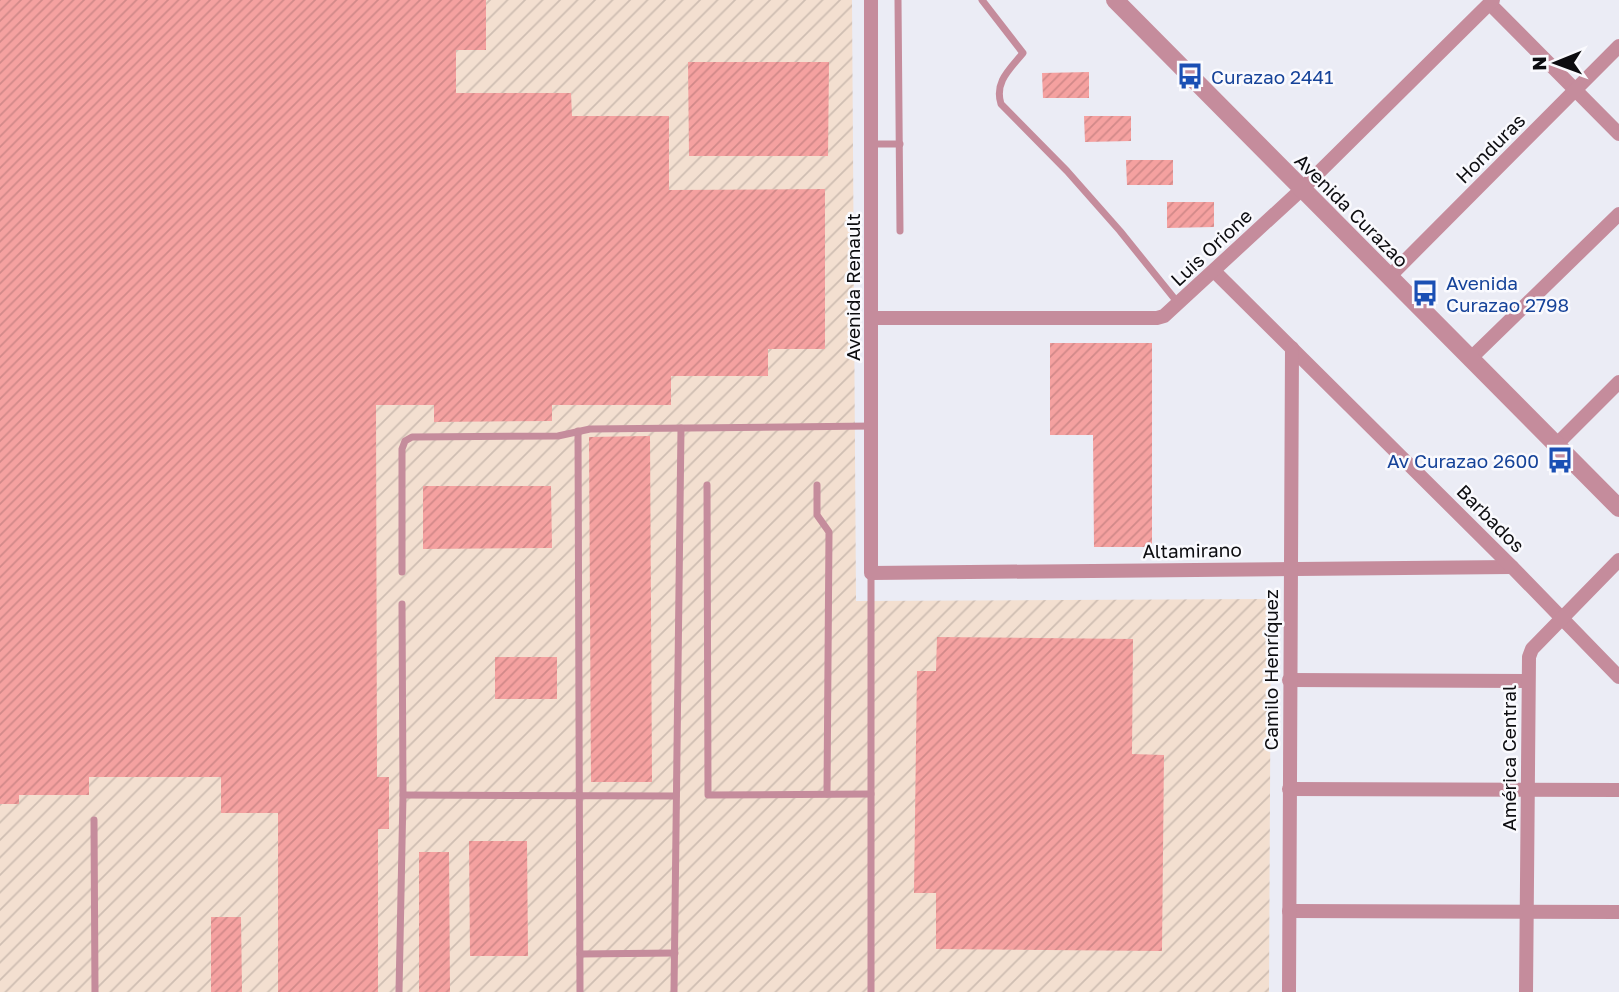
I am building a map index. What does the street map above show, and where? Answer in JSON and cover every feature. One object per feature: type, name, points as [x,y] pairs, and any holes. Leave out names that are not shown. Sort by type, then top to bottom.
[{"type":"street","name":"Avenida Renault","points":[[871,0],[872,573]]},
{"type":"street","name":"Avenida Curazao","points":[[1115,0],[1619,508]]},
{"type":"street","name":"Luis Orione","points":[[872,318],[1164,316],[1302,189],[1492,2]]},
{"type":"street","points":[[1492,2],[1619,134]]},
{"type":"street","name":"Honduras","points":[[1389,277],[1619,46]]},
{"type":"street","points":[[1470,359],[1619,214]]},
{"type":"street","name":"Barbados","points":[[1214,271],[1619,677]]},
{"type":"street","name":"Camilo Henríquez","points":[[1289,992],[1292,348]]},
{"type":"street","points":[[1556,444],[1619,382]]},
{"type":"street","name":"América Central","points":[[1526,992],[1527,667],[1532,649],[1619,560]]},
{"type":"street","name":"Altamirano","points":[[872,573],[1512,567]]},
{"type":"street","points":[[1289,680],[1527,681]]},
{"type":"street","points":[[1289,789],[1619,790]]},
{"type":"street","points":[[1289,911],[1619,912]]},
{"type":"lane","points":[[898,0],[901,231]]},
{"type":"lane","points":[[982,0],[1023,54],[1001,80],[998,93],[1001,104],[1120,231],[1178,303]]},
{"type":"lane","points":[[871,144],[900,144]]},
{"type":"lane","points":[[402,572],[401,449],[405,441],[412,436],[558,436],[590,429],[872,426]]},
{"type":"lane","points":[[674,992],[681,428]]},
{"type":"lane","points":[[579,431],[580,992]]},
{"type":"lane","points":[[708,485],[708,795],[871,794]]},
{"type":"lane","points":[[817,485],[817,515],[829,532],[827,794]]},
{"type":"lane","points":[[871,992],[872,573]]},
{"type":"lane","points":[[399,992],[403,795],[402,604]]},
{"type":"lane","points":[[403,795],[676,796]]},
{"type":"lane","points":[[94,820],[95,992]]},
{"type":"lane","points":[[580,954],[675,953]]},
{"type":"shaded area","points":[[0,0],[852,0],[856,601],[1271,599],[1269,992],[0,992]]},
{"type":"building","points":[[0,0],[486,0],[486,50],[456,50],[456,93],[571,93],[572,116],[669,116],[669,190],[825,189],[825,349],[768,349],[768,376],[671,376],[671,405],[552,405],[552,421],[434,422],[434,405],[376,405],[377,777],[389,777],[389,829],[378,829],[378,992],[278,992],[278,813],[221,813],[221,777],[89,777],[89,795],[19,795],[19,804],[0,804]]},
{"type":"building","points":[[688,62],[829,62],[828,156],[689,156]]},
{"type":"building","points":[[1089,72],[1089,98],[1043,98],[1042,73]]},
{"type":"building","points":[[1084,116],[1131,116],[1131,141],[1085,142]]},
{"type":"building","points":[[1126,160],[1173,160],[1173,185],[1127,185]]},
{"type":"building","points":[[1167,202],[1214,202],[1214,227],[1167,228]]},
{"type":"building","points":[[1050,343],[1152,343],[1152,547],[1094,547],[1093,435],[1050,435]]},
{"type":"building","points":[[650,436],[652,782],[591,782],[589,437]]},
{"type":"building","points":[[423,486],[551,486],[552,548],[423,549]]},
{"type":"building","points":[[937,637],[1133,639],[1132,754],[1164,755],[1162,951],[936,949],[936,893],[914,893],[917,671],[936,671]]},
{"type":"building","points":[[495,657],[557,657],[557,699],[495,699]]},
{"type":"building","points":[[469,841],[527,841],[528,956],[470,956]]},
{"type":"building","points":[[419,852],[449,852],[450,992],[419,992]]},
{"type":"building","points":[[211,917],[241,917],[242,992],[211,992]]},
{"type":"place","name":"Curazao 2441","points":[[1190,76]]},
{"type":"place","name":"Avenida Curazao 2798","points":[[1425,293]]},
{"type":"place","name":"Av Curazao 2600","points":[[1560,460]]}]
